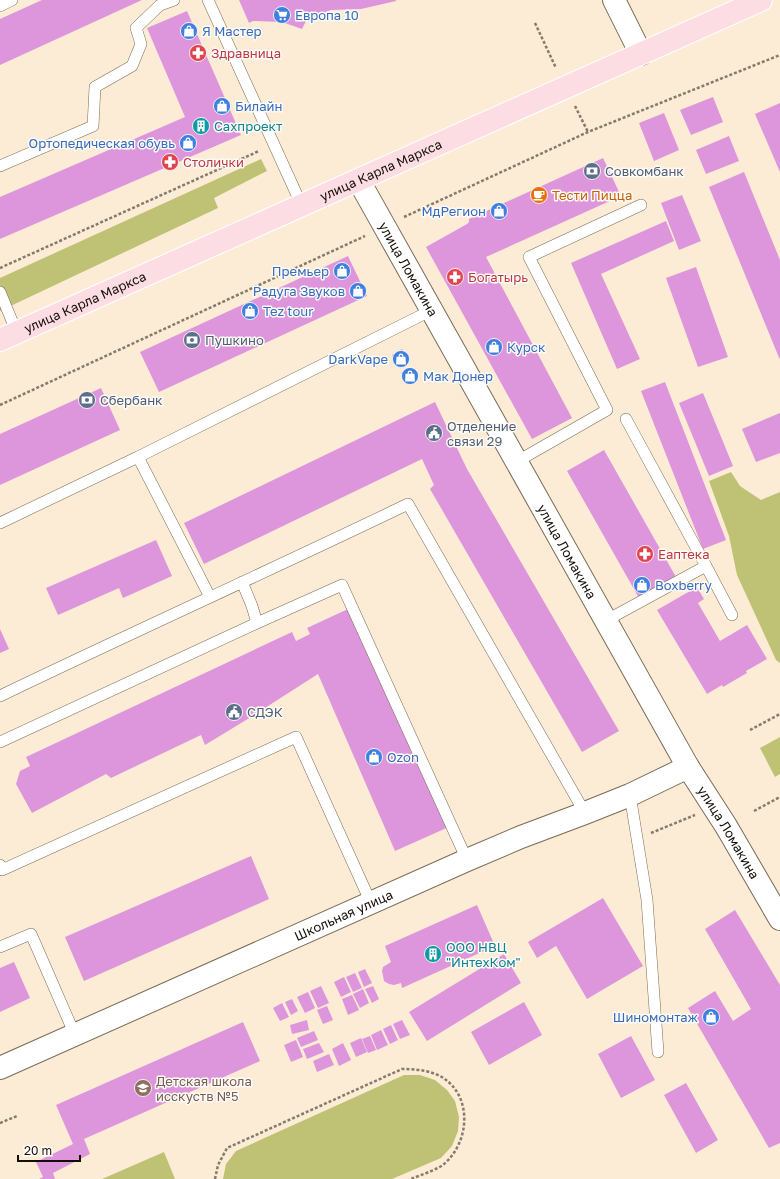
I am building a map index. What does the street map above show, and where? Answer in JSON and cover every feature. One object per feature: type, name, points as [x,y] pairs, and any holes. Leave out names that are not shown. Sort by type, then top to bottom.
[{"type":"main road","points":[[614,0],[641,54]]},
{"type":"main road","name":"улица Карла Маркса","points":[[9,337],[762,0]]},
{"type":"main road","name":"улица Ломакина","points":[[359,181],[688,767],[726,826],[780,920]]},
{"type":"main road","name":"Школьная улица","points":[[0,1068],[467,860],[521,837],[585,814],[630,795],[688,767]]},
{"type":"lane","points":[[0,6],[12,0]]},
{"type":"lane","points":[[0,166],[93,126],[95,87],[132,66],[141,44],[136,28],[159,3],[174,0]]},
{"type":"lane","points":[[208,0],[302,206]]},
{"type":"lane","points":[[516,462],[607,410],[529,257],[641,205]]},
{"type":"lane","points":[[0,292],[9,337]]},
{"type":"lane","points":[[0,523],[138,457],[432,310]]},
{"type":"lane","points":[[626,419],[732,616]]},
{"type":"lane","points":[[138,457],[210,597]]},
{"type":"lane","points":[[0,696],[408,504],[585,814]]},
{"type":"lane","points":[[605,621],[706,566]]},
{"type":"lane","points":[[242,582],[257,623]]},
{"type":"lane","points":[[0,742],[342,585],[467,860]]},
{"type":"lane","points":[[0,865],[2,870],[296,737],[371,903]]},
{"type":"lane","points":[[630,795],[647,900],[658,1052]]},
{"type":"lane","points":[[0,947],[31,934],[75,1035]]},
{"type":"path","points":[[0,405],[588,132],[780,56]]},
{"type":"path","points":[[0,268],[259,151]]},
{"type":"path","points":[[750,730],[780,714]]},
{"type":"path","points":[[754,811],[780,797]]},
{"type":"path","points":[[649,834],[694,815],[698,821]]},
{"type":"path","points":[[215,1179],[218,1164],[227,1148],[402,1069],[424,1071],[439,1076],[452,1086],[460,1098],[464,1115],[464,1130],[459,1145],[452,1156],[443,1165],[411,1179]]},
{"type":"path","points":[[0,1123],[17,1116]]},
{"type":"green space","points":[[261,159],[267,171],[214,198],[218,208],[0,311],[0,278]]},
{"type":"green space","points":[[731,472],[740,486],[761,500],[780,492],[780,663],[776,660],[737,575],[729,536],[709,481]]},
{"type":"green space","points":[[780,737],[780,774],[775,777],[760,748]]},
{"type":"green space","points":[[404,1075],[420,1075],[435,1080],[447,1090],[455,1101],[459,1117],[458,1131],[452,1146],[441,1158],[392,1179],[223,1179],[226,1164],[236,1151]]},
{"type":"green space","points":[[164,1152],[175,1179],[102,1179]]},
{"type":"building","points":[[42,0],[142,0],[0,65],[0,19]]},
{"type":"building","name":"Европа 10","points":[[239,0],[396,1],[361,9],[331,10],[307,19],[302,29],[282,22],[253,21],[249,23]]},
{"type":"building","name":"Сахпроект","points":[[187,11],[241,135],[0,239],[0,197],[185,117],[147,28]]},
{"type":"building","points":[[713,97],[723,122],[691,135],[680,110]]},
{"type":"building","points":[[780,103],[780,172],[755,114]]},
{"type":"building","points":[[664,113],[679,150],[654,161],[639,123]]},
{"type":"building","points":[[729,136],[739,161],[706,174],[696,150]]},
{"type":"building","points":[[603,158],[621,196],[486,257],[572,418],[532,439],[426,247],[467,224],[469,219]]},
{"type":"building","points":[[744,172],[780,260],[780,360],[709,187]]},
{"type":"building","points":[[682,195],[701,241],[679,250],[661,203]]},
{"type":"building","points":[[666,221],[674,241],[601,274],[640,359],[617,369],[571,263]]},
{"type":"building","points":[[348,256],[367,296],[159,392],[140,352]]},
{"type":"building","points":[[696,267],[728,357],[698,367],[666,278]]},
{"type":"building","points":[[402,349],[409,362],[399,367],[392,355]]},
{"type":"building","name":"Мак Донер","points":[[411,367],[418,380],[408,385],[401,373]]},
{"type":"building","points":[[665,382],[726,540],[703,549],[641,391]]},
{"type":"building","points":[[101,388],[120,430],[0,485],[0,434]]},
{"type":"building","points":[[703,393],[733,466],[709,476],[679,403]]},
{"type":"building","points":[[435,402],[467,469],[619,731],[582,752],[430,489],[434,485],[422,459],[204,564],[184,523]]},
{"type":"building","points":[[780,413],[780,453],[756,462],[742,429]]},
{"type":"building","points":[[604,450],[676,577],[639,598],[567,471]]},
{"type":"building","points":[[156,540],[172,576],[123,598],[119,588],[58,615],[46,588]]},
{"type":"building","points":[[697,587],[704,599],[698,603],[720,641],[747,625],[767,659],[723,687],[722,685],[707,694],[657,610]]},
{"type":"building","points":[[348,609],[451,826],[395,851],[318,674],[205,745],[201,735],[111,778],[106,774],[32,813],[16,784],[20,771],[30,766],[26,757],[292,632],[296,641],[310,634],[307,628]]},
{"type":"building","points":[[0,629],[9,649],[0,653]]},
{"type":"building","points":[[251,856],[269,899],[84,981],[65,937]]},
{"type":"building","points":[[603,898],[643,966],[587,999],[556,946],[537,958],[528,942]]},
{"type":"building","name":"ООО НВЦ \"ИнтехКом\"","points":[[477,905],[495,946],[402,988],[401,983],[394,985],[384,981],[382,971],[383,967],[391,962],[385,946]]},
{"type":"building","points":[[735,910],[780,985],[780,1143],[769,1148],[688,1008],[715,991],[733,1021],[751,1009],[705,929]]},
{"type":"building","points":[[504,954],[521,983],[427,1041],[409,1012]]},
{"type":"building","points":[[14,962],[30,998],[0,1012],[0,968]]},
{"type":"building","points":[[365,969],[372,983],[364,987],[358,972]]},
{"type":"building","points":[[355,973],[362,988],[353,992],[346,977]]},
{"type":"building","points":[[344,977],[351,992],[341,997],[334,982]]},
{"type":"building","points":[[321,986],[329,1003],[318,1008],[310,991]]},
{"type":"building","points":[[373,986],[379,999],[372,1003],[365,989]]},
{"type":"building","points":[[363,989],[369,1003],[360,1008],[353,994]]},
{"type":"building","points":[[308,992],[315,1008],[305,1013],[297,997]]},
{"type":"building","points":[[352,995],[359,1010],[348,1015],[342,999]]},
{"type":"building","points":[[292,999],[298,1011],[291,1015],[285,1002]]},
{"type":"building","points":[[524,1002],[542,1035],[489,1065],[471,1032]]},
{"type":"building","points":[[282,1003],[289,1017],[280,1021],[273,1008]]},
{"type":"building","points":[[327,1006],[333,1020],[323,1024],[317,1010]]},
{"type":"building","points":[[307,1020],[309,1030],[292,1034],[290,1025]]},
{"type":"building","points":[[402,1020],[410,1035],[400,1039],[393,1024]]},
{"type":"building","points":[[243,1022],[260,1061],[84,1139],[90,1154],[53,1173],[55,1179],[39,1179],[43,1177],[36,1162],[73,1144],[56,1105]]},
{"type":"building","points":[[391,1025],[398,1040],[390,1044],[383,1029]]},
{"type":"building","points":[[381,1030],[388,1045],[377,1050],[371,1035]]},
{"type":"building","points":[[314,1031],[318,1040],[301,1047],[297,1038]]},
{"type":"building","points":[[370,1036],[376,1050],[368,1053],[362,1039]]},
{"type":"building","points":[[631,1036],[655,1080],[621,1098],[598,1054]]},
{"type":"building","points":[[361,1038],[367,1052],[356,1057],[350,1043]]},
{"type":"building","points":[[296,1040],[303,1057],[291,1062],[284,1045]]},
{"type":"building","points":[[319,1043],[324,1052],[307,1059],[303,1049]]},
{"type":"building","points":[[343,1043],[351,1060],[339,1066],[332,1049]]},
{"type":"building","points":[[329,1054],[334,1065],[317,1072],[313,1061]]},
{"type":"building","points":[[686,1083],[718,1140],[696,1153],[664,1095]]},
{"type":"place","name":"Европа 10","points":[[282,15]]},
{"type":"place","name":"Я Мастер","points":[[189,31]]},
{"type":"place","name":"Здравница","points":[[198,53]]},
{"type":"place","name":"Билайн","points":[[222,106]]},
{"type":"place","name":"Сахпроект","points":[[201,126]]},
{"type":"place","name":"Ортопедическая обувь","points":[[188,143]]},
{"type":"place","name":"Столички","points":[[170,162]]},
{"type":"place","name":"Совкомбанк","points":[[592,171]]},
{"type":"place","name":"Тести Пицца","points":[[539,195]]},
{"type":"place","name":"МдРегион","points":[[499,211]]},
{"type":"place","name":"Премьер","points":[[342,271]]},
{"type":"place","name":"Богатырь","points":[[455,277]]},
{"type":"place","name":"Радуга Звуков","points":[[358,291]]},
{"type":"place","name":"Tez tour","points":[[250,311]]},
{"type":"place","name":"Пушкино","points":[[192,340]]},
{"type":"place","name":"Курск","points":[[494,347]]},
{"type":"place","name":"DarkVape","points":[[401,359]]},
{"type":"place","name":"Мак Донер","points":[[410,376]]},
{"type":"place","name":"Сбербанк","points":[[87,400]]},
{"type":"place","name":"Отделение связи 29","points":[[434,433]]},
{"type":"place","name":"Еаптека","points":[[645,554]]},
{"type":"place","name":"Boxberry","points":[[642,585]]},
{"type":"place","name":"СДЭК","points":[[234,712]]},
{"type":"place","name":"Ozon","points":[[374,757]]},
{"type":"place","name":"ООО НВЦ \"ИнтехКом\"","points":[[433,954]]},
{"type":"place","name":"Шиномонтаж","points":[[711,1017]]},
{"type":"place","name":"Детская школа исскуств №5","points":[[143,1088]]}]
